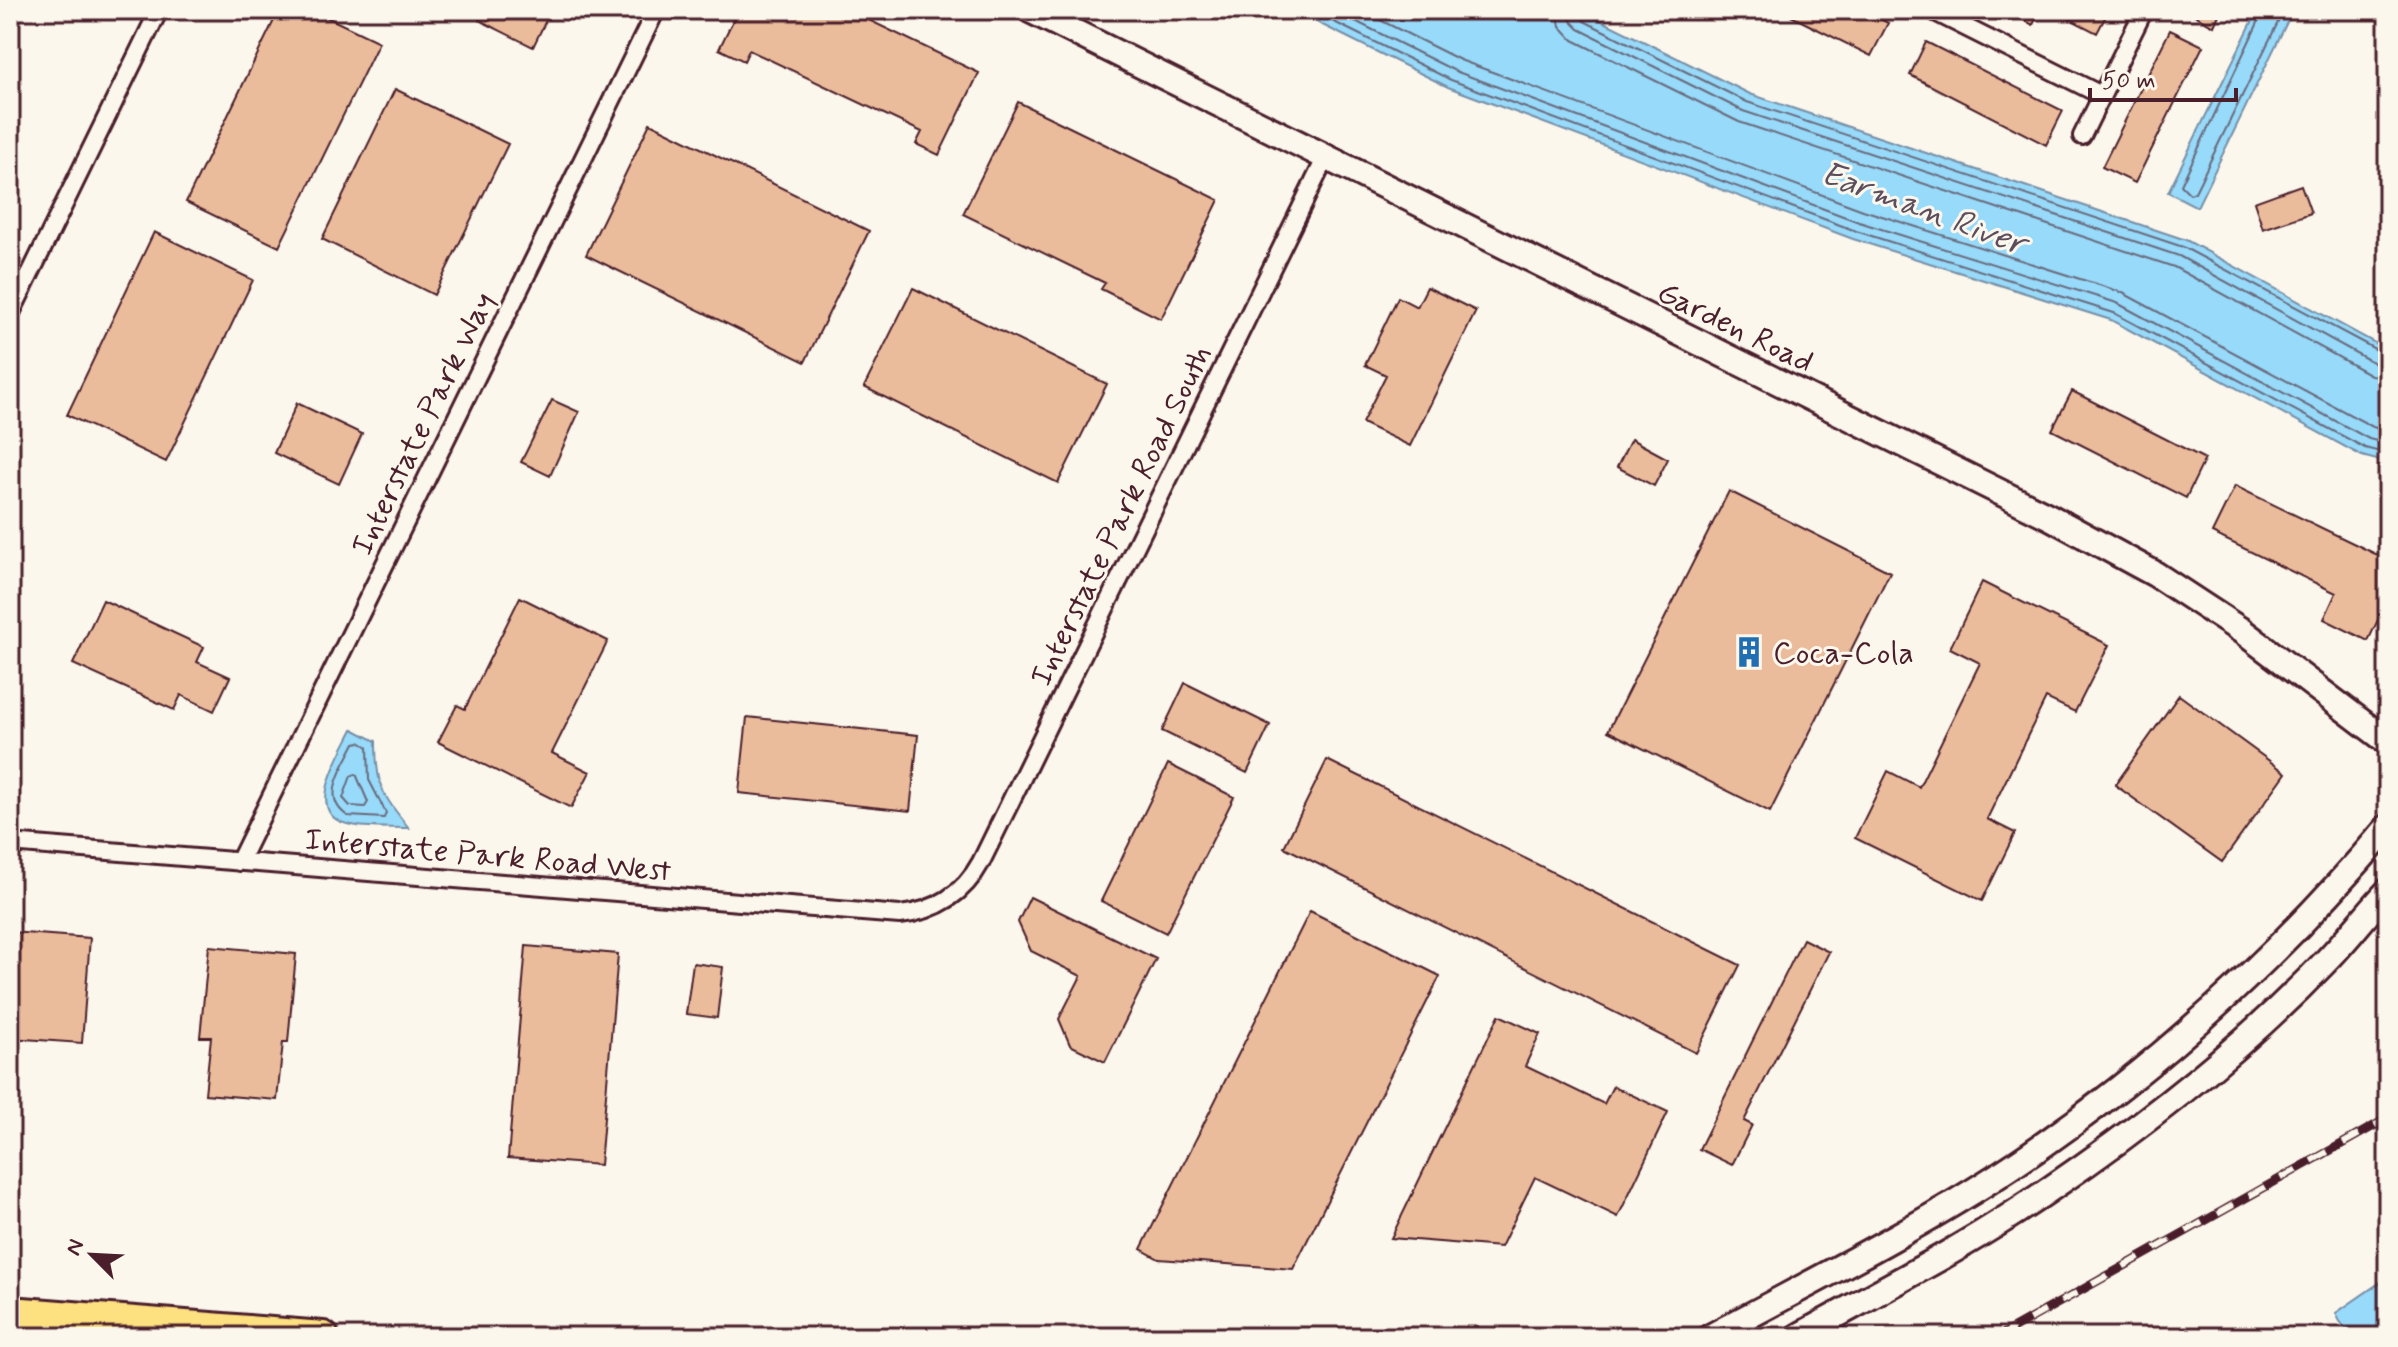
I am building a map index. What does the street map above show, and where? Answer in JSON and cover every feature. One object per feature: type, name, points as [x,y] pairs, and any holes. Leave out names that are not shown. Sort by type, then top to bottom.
[{"type":"highway","points":[[10,1312],[323,1337]]},
{"type":"main road","name":"Garden Road","points":[[1030,10],[2050,517],[2155,574],[2242,631],[2388,742]]},
{"type":"main road","points":[[1710,1337],[1983,1184],[2107,1099],[2172,1046],[2297,927],[2388,827]]},
{"type":"main road","points":[[1797,1337],[1943,1256],[2016,1211],[2142,1121],[2329,959],[2388,891]]},
{"type":"street","points":[[10,315],[159,10]]},
{"type":"street","name":"Interstate Park Way","points":[[239,862],[656,10]]},
{"type":"street","points":[[1931,10],[2101,95]]},
{"type":"street","points":[[2082,136],[2144,10]]},
{"type":"street","name":"Interstate Park Road South","points":[[957,894],[981,862],[1326,157]]},
{"type":"street","name":"Interstate Park Road West","points":[[10,843],[900,915],[930,909],[957,894]]},
{"type":"water","name":"Earman River","points":[[1292,10],[1580,10],[1750,94],[2186,240],[2388,350],[2388,463],[2362,456],[2111,320],[1853,239],[1448,87]]},
{"type":"water","points":[[2258,10],[2293,10],[2197,207],[2168,192]]},
{"type":"water","points":[[353,729],[376,741],[377,769],[382,788],[409,828],[347,824],[334,818],[327,808],[329,781]]},
{"type":"water","points":[[2388,1277],[2388,1337],[2350,1332],[2336,1313]]},
{"type":"building","points":[[279,10],[312,10],[379,42],[279,247],[186,202]]},
{"type":"building","points":[[484,10],[551,10],[533,47],[479,20]]},
{"type":"building","points":[[738,10],[848,10],[979,73],[939,155],[916,144],[922,132],[749,50],[744,61],[719,49]]},
{"type":"building","points":[[1779,10],[1863,10],[1888,23],[1871,56]]},
{"type":"building","points":[[2004,10],[2040,10],[2033,25]]},
{"type":"building","points":[[2064,10],[2109,10],[2097,33],[2062,15]]},
{"type":"building","points":[[2186,10],[2221,10],[2214,26]]},
{"type":"building","points":[[2170,30],[2203,46],[2135,183],[2102,167]]},
{"type":"building","points":[[1926,42],[2063,111],[2046,145],[1910,75]]},
{"type":"building","points":[[395,89],[508,144],[434,295],[322,239]]},
{"type":"building","points":[[1018,102],[1219,200],[1161,319],[1101,289],[1105,283],[963,214]]},
{"type":"building","points":[[650,123],[869,231],[805,362],[586,255]]},
{"type":"building","points":[[2301,185],[2311,213],[2263,229],[2254,202]]},
{"type":"building","points":[[154,232],[253,280],[166,462],[67,415]]},
{"type":"building","points":[[1427,287],[1476,311],[1410,446],[1362,423],[1386,375],[1365,365],[1398,297],[1417,307]]},
{"type":"building","points":[[913,288],[1107,384],[1058,483],[864,387]]},
{"type":"building","points":[[2072,391],[2205,459],[2186,498],[2052,430]]},
{"type":"building","points":[[552,400],[579,412],[550,476],[521,462]]},
{"type":"building","points":[[297,403],[362,434],[339,484],[274,453]]},
{"type":"building","points":[[1631,439],[1668,459],[1654,486],[1617,467]]},
{"type":"building","points":[[2235,486],[2388,560],[2388,599],[2368,641],[2324,619],[2336,593],[2212,533]]},
{"type":"building","name":"Coca-Cola","points":[[1729,491],[1890,572],[1770,812],[1608,731]]},
{"type":"building","points":[[1982,582],[2109,645],[2075,712],[2046,698],[1987,819],[2015,833],[1982,901],[1855,838],[1888,771],[1919,787],[1980,663],[1950,648]]},
{"type":"building","points":[[520,597],[608,641],[552,753],[590,772],[571,808],[438,742],[457,705],[465,709]]},
{"type":"building","points":[[103,600],[204,647],[197,662],[230,677],[214,711],[181,695],[174,710],[73,664]]},
{"type":"building","points":[[1185,683],[1270,725],[1247,773],[1162,731]]},
{"type":"building","points":[[2179,695],[2286,773],[2222,862],[2115,785]]},
{"type":"building","points":[[747,717],[918,735],[910,811],[739,793]]},
{"type":"building","points":[[1327,760],[1740,965],[1696,1053],[1284,847]]},
{"type":"building","points":[[1168,764],[1234,797],[1166,933],[1101,901]]},
{"type":"building","points":[[1030,897],[1156,959],[1105,1062],[1070,1045],[1059,1019],[1081,976],[1031,951],[1018,922]]},
{"type":"building","points":[[1310,911],[1440,976],[1293,1269],[1159,1259],[1141,1249]]},
{"type":"building","points":[[10,932],[90,938],[82,1043],[10,1038]]},
{"type":"building","points":[[1803,939],[1829,952],[1744,1121],[1752,1125],[1732,1165],[1699,1149]]},
{"type":"building","points":[[209,946],[296,954],[288,1042],[283,1042],[277,1100],[205,1094],[211,1037],[200,1037]]},
{"type":"building","points":[[526,946],[618,954],[600,1165],[508,1158]]},
{"type":"building","points":[[693,963],[723,967],[717,1018],[686,1014]]},
{"type":"building","points":[[1499,1015],[1540,1034],[1525,1066],[1604,1104],[1613,1086],[1668,1112],[1618,1217],[1535,1177],[1501,1247],[1391,1238]]},
{"type":"railway","points":[[1998,1337],[2388,1118]]},
{"type":"place","name":"Coca-Cola","points":[[1749,652]]}]
